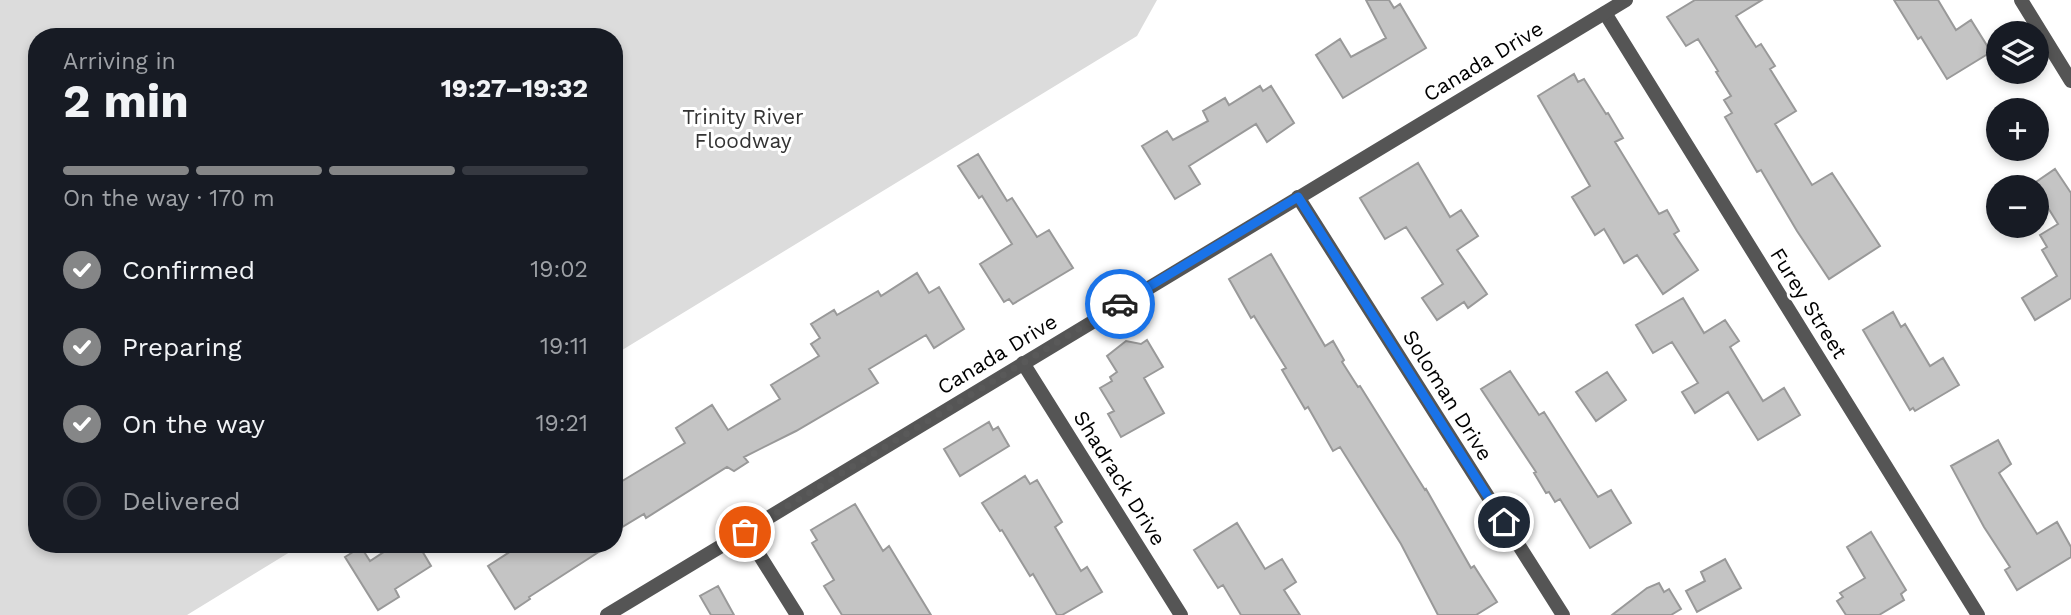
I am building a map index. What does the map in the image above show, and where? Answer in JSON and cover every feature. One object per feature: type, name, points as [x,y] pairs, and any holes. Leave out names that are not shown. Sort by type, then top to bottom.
[{"type":"street","name":"Canada Drive","points":[[607,615],[1626,0]]},
{"type":"street","points":[[2021,0],[2071,81]]},
{"type":"street","name":"Furey Street","points":[[1605,13],[1978,615]]},
{"type":"street","name":"Soloman Drive","points":[[1298,197],[1563,615]]},
{"type":"street","name":"Shadrack Drive","points":[[1023,363],[1181,615]]},
{"type":"street","points":[[745,532],[797,615]]},
{"type":"green space","name":"Trinity River Floodway","points":[[0,0],[1157,0],[1137,36],[623,350],[623,28],[28,28],[28,553],[288,553],[187,615],[0,615]]},
{"type":"building","points":[[1366,0],[1389,0],[1394,8],[1400,4],[1426,48],[1343,98],[1316,55],[1340,39],[1351,57],[1386,38]]},
{"type":"building","points":[[1695,0],[1762,0],[1736,16],[1756,47],[1761,44],[1775,66],[1770,69],[1796,111],[1775,124],[1812,185],[1832,173],[1880,246],[1829,279],[1761,170],[1757,172],[1725,117],[1732,113],[1724,100],[1731,96],[1716,72],[1718,71],[1698,39],[1686,46],[1667,17]]},
{"type":"building","points":[[1894,0],[1938,0],[1956,30],[1971,20],[1986,44],[1986,55],[1947,79],[1921,37],[1918,39]]},
{"type":"building","points":[[1574,74],[1578,82],[1584,79],[1606,114],[1608,113],[1623,138],[1615,142],[1659,214],[1667,210],[1679,231],[1674,234],[1698,270],[1663,294],[1637,255],[1624,263],[1604,229],[1595,235],[1572,197],[1590,186],[1538,96]]},
{"type":"building","points":[[1260,86],[1263,91],[1271,86],[1294,123],[1267,142],[1256,124],[1189,166],[1200,184],[1175,199],[1142,146],[1167,131],[1173,140],[1208,121],[1203,111],[1225,98],[1229,105]]},
{"type":"building","points":[[978,154],[1007,201],[1012,198],[1037,237],[1049,230],[1073,268],[1013,304],[1009,299],[1004,302],[980,264],[1012,244],[982,196],[979,198],[958,166]]},
{"type":"building","points":[[1418,163],[1450,217],[1461,210],[1478,236],[1457,250],[1487,294],[1468,308],[1464,302],[1437,320],[1422,298],[1443,284],[1406,227],[1385,239],[1360,198]]},
{"type":"building","points":[[2055,169],[2071,193],[2071,298],[2035,320],[2022,298],[2057,276],[2042,250],[2047,247],[2042,238],[2049,238],[2049,230],[2058,224],[2049,209],[2049,175],[2046,175]]},
{"type":"building","points":[[1271,254],[1325,346],[1333,341],[1344,360],[1342,362],[1426,489],[1471,568],[1474,566],[1497,602],[1476,615],[1438,615],[1401,544],[1340,447],[1333,451],[1308,407],[1305,409],[1282,370],[1286,368],[1254,316],[1251,318],[1229,279]]},
{"type":"building","points":[[917,273],[929,293],[939,287],[964,329],[934,348],[926,335],[869,369],[878,383],[796,431],[744,457],[748,462],[734,471],[727,467],[646,518],[644,514],[623,527],[623,481],[685,443],[676,428],[712,405],[728,430],[780,399],[771,385],[819,356],[811,344],[820,338],[811,324],[834,310],[837,315],[878,291],[881,296]]},
{"type":"building","points":[[1683,298],[1704,333],[1725,320],[1739,341],[1730,347],[1763,401],[1784,388],[1800,415],[1758,440],[1728,392],[1695,413],[1682,392],[1698,383],[1672,342],[1653,353],[1636,325]]},
{"type":"building","points":[[1893,312],[1901,327],[1905,324],[1930,366],[1943,358],[1959,385],[1915,411],[1913,408],[1910,410],[1863,330]]},
{"type":"building","points":[[1147,340],[1163,367],[1144,378],[1164,413],[1121,437],[1108,414],[1114,411],[1100,388],[1112,381],[1110,377],[1117,372],[1107,356],[1126,341],[1141,344]]},
{"type":"building","points":[[1510,371],[1539,415],[1544,412],[1598,497],[1611,490],[1631,523],[1590,548],[1560,499],[1555,502],[1549,492],[1546,493],[1534,473],[1536,472],[1481,389]]},
{"type":"building","points":[[1607,372],[1626,400],[1596,421],[1576,392]]},
{"type":"building","points":[[989,422],[993,430],[998,427],[1009,446],[960,476],[944,449]]},
{"type":"building","points":[[1998,440],[2011,464],[1999,473],[2037,534],[2057,522],[2071,547],[2071,557],[2017,590],[2005,570],[2010,567],[1984,527],[1951,466]]},
{"type":"building","points":[[1025,476],[1030,484],[1037,480],[1062,522],[1055,527],[1081,571],[1087,567],[1102,592],[1062,615],[1057,615],[1033,574],[1030,576],[982,503]]},
{"type":"building","points":[[855,504],[883,551],[889,546],[931,615],[842,615],[824,586],[834,580],[812,543],[817,540],[811,530]]},
{"type":"building","points":[[1237,523],[1265,569],[1282,559],[1296,582],[1284,590],[1300,615],[1241,615],[1223,585],[1218,588],[1194,550]]},
{"type":"building","points":[[1871,532],[1906,590],[1901,594],[1904,600],[1879,615],[1846,615],[1837,601],[1843,597],[1840,593],[1865,578],[1847,547]]},
{"type":"building","points":[[351,553],[365,553],[370,561],[382,553],[423,553],[431,566],[395,589],[399,597],[378,610],[345,557]]},
{"type":"building","points":[[508,553],[597,553],[515,609],[488,566]]},
{"type":"building","points":[[1725,559],[1741,588],[1697,612],[1686,591],[1705,581],[1701,572]]},
{"type":"building","points":[[1659,583],[1664,592],[1669,589],[1681,609],[1671,615],[1612,615],[1647,588]]},
{"type":"building","points":[[718,586],[734,615],[711,615],[700,596]]},
{"type":"way so far","points":[[745,532],[1120,304]]},
{"type":"route","points":[[1120,304],[1298,197],[1504,522]]}]
